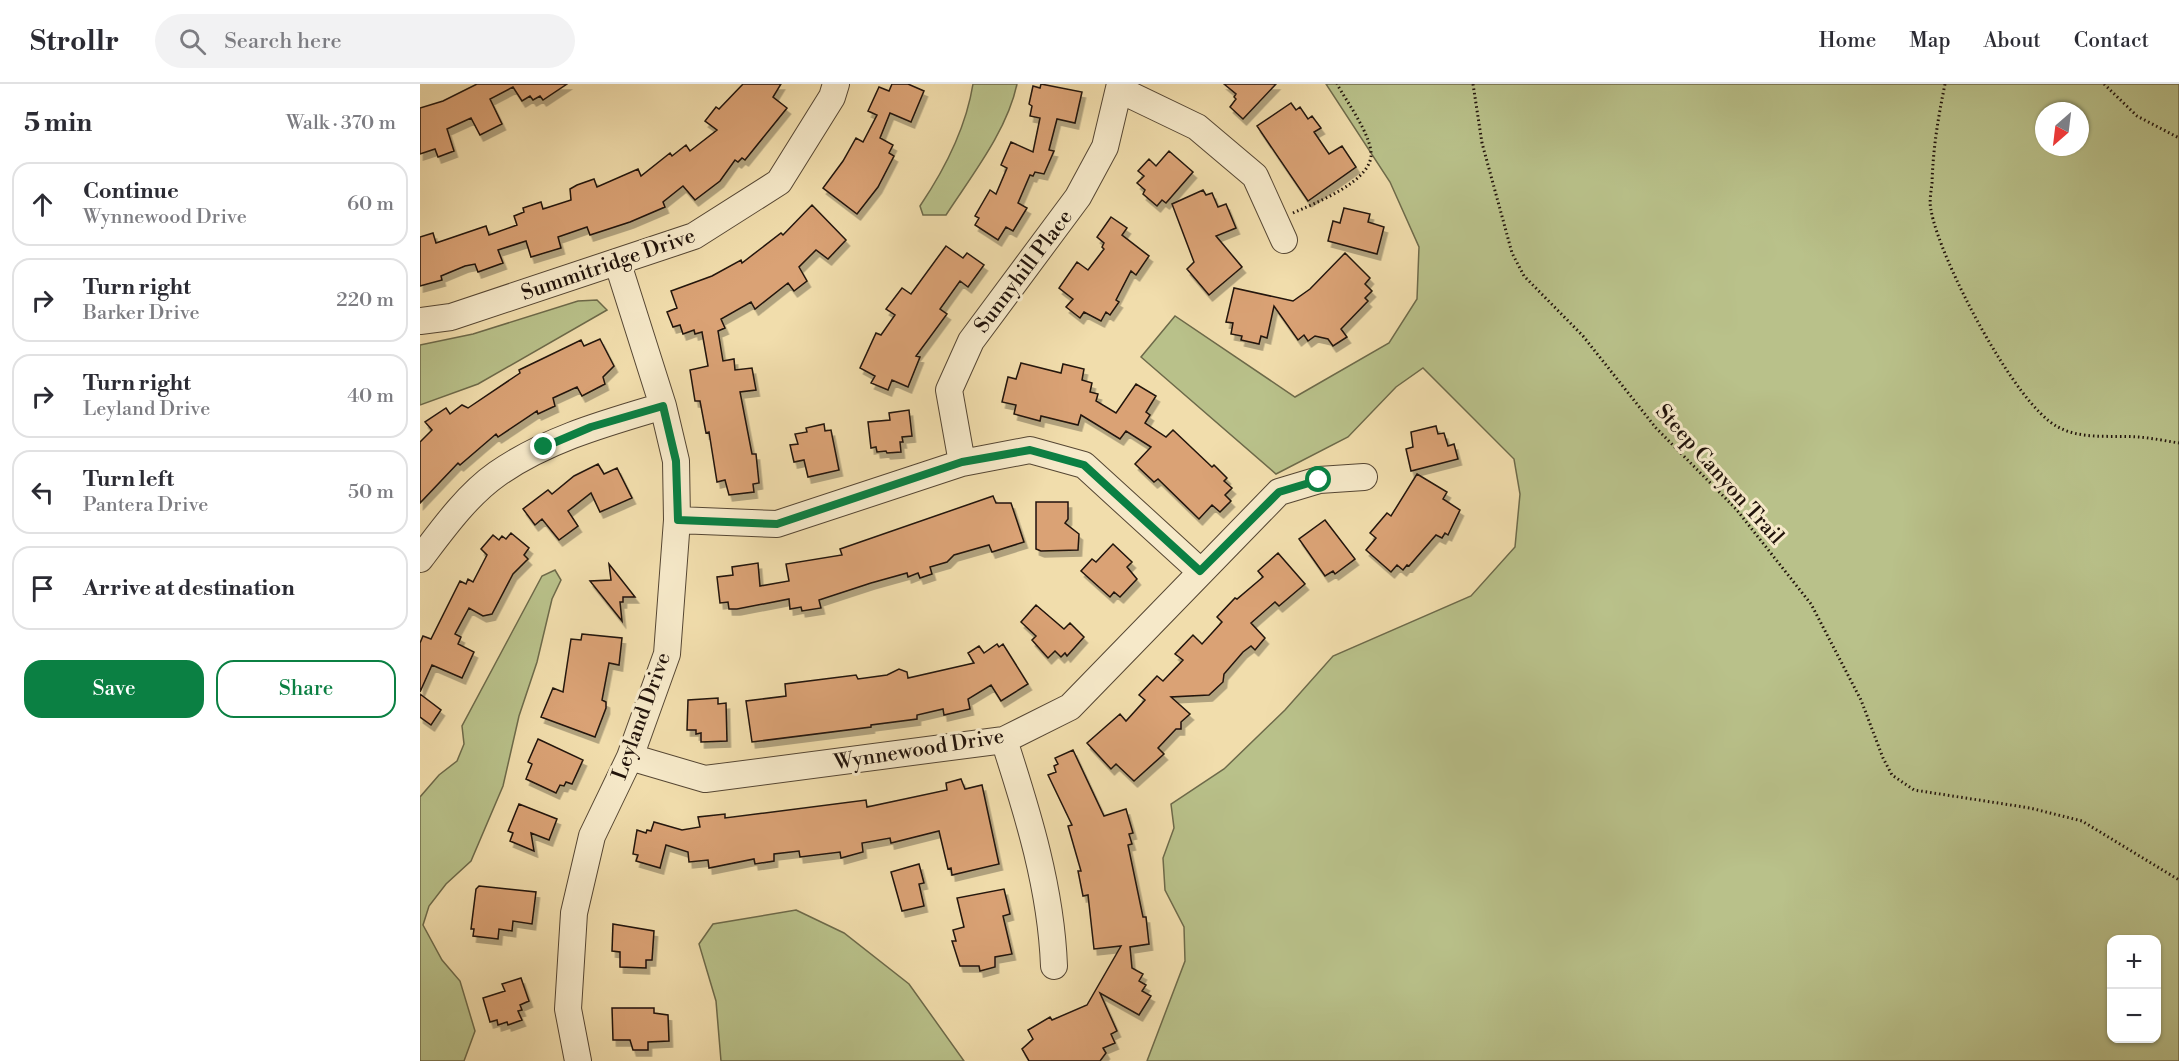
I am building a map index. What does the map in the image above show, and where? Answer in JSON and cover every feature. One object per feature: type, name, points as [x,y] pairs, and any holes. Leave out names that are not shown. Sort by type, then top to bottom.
[{"type":"street","name":"Summitridge Drive","points":[[420,321],[452,317],[618,264],[694,236],[779,182],[832,97],[836,84]]},
{"type":"street","points":[[1120,87],[1197,127],[1255,176],[1280,231]]},
{"type":"street","name":"Sunnyhill Place","points":[[962,462],[950,390],[971,341],[1078,197],[1105,147],[1120,87]]},
{"type":"street","name":"Leyland Drive","points":[[578,1061],[568,1009],[574,913],[592,836],[630,757],[667,654],[678,520],[676,461],[663,406],[618,264]]},
{"type":"street","points":[[420,559],[451,519],[496,474],[544,447],[591,427],[663,406]]},
{"type":"street","points":[[678,520],[777,524],[962,462],[1030,450],[1084,465],[1200,571]]},
{"type":"street","name":"Wynnewood Drive","points":[[630,757],[705,779],[1004,740],[1070,708],[1200,571],[1279,492],[1319,480],[1364,477]]},
{"type":"street","points":[[1004,740],[1033,831],[1052,931],[1054,966]]},
{"type":"path","points":[[1280,231],[1358,180],[1368,165],[1371,152],[1337,84]]},
{"type":"path","name":"Steep Canyon Trail","points":[[1473,84],[1482,143],[1512,253],[1524,276],[1583,336],[1656,428],[1736,509],[1811,604],[1861,700],[1883,758],[1892,775],[1914,790],[2030,808],[2082,821],[2179,880]]},
{"type":"path","points":[[1945,84],[1934,133],[1930,209],[1940,241],[1968,302],[2005,370],[2038,412],[2058,428],[2083,435],[2140,437],[2179,443]]},
{"type":"path","points":[[2104,84],[2137,116],[2179,138]]},
{"type":"green space","points":[[973,84],[1017,84],[997,136],[946,215],[923,215],[920,206],[938,178],[960,132]]},
{"type":"green space","points":[[1326,84],[2179,84],[2179,1061],[1147,1061],[1185,961],[1184,927],[1165,890],[1163,858],[1174,828],[1171,804],[1224,769],[1285,710],[1333,656],[1471,596],[1515,547],[1520,494],[1514,459],[1423,368],[1396,387],[1348,437],[1276,474],[1141,357],[1175,316],[1295,397],[1389,343],[1417,299],[1419,247],[1390,182]]},
{"type":"green space","points":[[597,300],[607,310],[478,384],[420,405],[420,345],[473,334],[578,301]]},
{"type":"green space","points":[[555,570],[561,580],[552,599],[537,662],[519,716],[503,786],[471,861],[446,884],[429,906],[423,925],[442,960],[460,981],[475,1031],[464,1061],[420,1061],[420,797],[439,775],[457,761],[464,744],[462,726],[542,576]]},
{"type":"green space","points":[[796,910],[844,933],[909,984],[964,1061],[721,1061],[716,1001],[699,944],[713,924]]},
{"type":"building","points":[[477,84],[567,84],[543,100],[540,96],[533,100],[530,96],[522,101],[513,87],[490,99],[502,124],[480,135],[471,118],[447,129],[454,151],[438,157],[435,149],[420,154],[420,108],[443,101]]},
{"type":"building","points":[[743,84],[781,84],[773,97],[787,108],[745,160],[742,158],[738,162],[735,160],[720,181],[695,200],[683,186],[663,202],[665,207],[630,222],[590,235],[587,227],[558,237],[561,248],[531,257],[526,241],[498,250],[503,263],[478,272],[475,264],[465,266],[441,276],[442,280],[420,286],[420,237],[433,233],[436,243],[486,226],[489,235],[517,225],[514,216],[524,212],[523,208],[541,202],[543,209],[571,200],[570,189],[577,185],[594,179],[597,187],[638,169],[641,176],[670,153],[672,156],[686,145],[690,151],[717,130],[705,121],[716,107],[719,109]]},
{"type":"building","points":[[892,84],[908,84],[924,91],[911,122],[890,113],[880,138],[893,145],[889,153],[894,156],[878,187],[857,214],[823,188],[843,161],[856,138],[863,142],[877,115],[868,111],[879,87],[889,91]]},
{"type":"building","points":[[1041,84],[1082,92],[1075,123],[1057,119],[1049,150],[1054,151],[1044,174],[1035,172],[1033,176],[1030,175],[1018,203],[1027,208],[1013,231],[1006,227],[998,240],[975,225],[979,218],[975,216],[990,190],[996,194],[1007,168],[1001,165],[1011,142],[1033,152],[1040,118],[1030,116],[1032,106],[1029,104],[1033,86],[1040,88]]},
{"type":"building","points":[[1224,84],[1276,84],[1243,119],[1230,107],[1236,99],[1234,97],[1236,94]]},
{"type":"building","points":[[1291,103],[1296,110],[1300,107],[1308,119],[1312,116],[1321,128],[1314,132],[1329,154],[1342,146],[1356,167],[1308,201],[1257,126]]},
{"type":"building","points":[[1169,151],[1193,172],[1166,203],[1162,200],[1157,206],[1143,194],[1145,190],[1137,183],[1144,176],[1138,171],[1149,159],[1156,166]]},
{"type":"building","points":[[1203,190],[1206,195],[1212,193],[1218,207],[1226,204],[1236,228],[1216,236],[1242,267],[1209,295],[1187,269],[1194,262],[1172,204]]},
{"type":"building","points":[[812,205],[846,240],[828,259],[816,250],[799,267],[807,281],[794,291],[788,283],[755,309],[751,302],[721,319],[725,328],[718,331],[723,361],[734,359],[735,370],[752,368],[756,390],[740,392],[752,454],[756,454],[759,483],[753,484],[754,492],[729,495],[725,480],[717,482],[709,432],[706,433],[700,401],[695,401],[690,370],[708,366],[702,332],[695,334],[694,330],[683,334],[680,325],[673,327],[667,312],[677,308],[671,291],[712,276],[741,260],[742,263],[781,233],[783,235]]},
{"type":"building","points":[[1344,208],[1370,214],[1368,222],[1384,227],[1377,254],[1328,241],[1333,221],[1340,223]]},
{"type":"building","points":[[1111,217],[1127,228],[1122,235],[1149,256],[1136,275],[1131,271],[1116,300],[1119,302],[1110,315],[1106,312],[1101,321],[1084,312],[1080,318],[1066,307],[1073,299],[1059,288],[1077,262],[1088,270],[1104,249],[1102,247],[1104,243],[1097,237]]},
{"type":"building","points":[[946,246],[963,258],[967,253],[984,265],[968,287],[960,281],[940,309],[947,314],[916,356],[920,357],[908,387],[892,380],[888,390],[871,383],[875,376],[860,368],[876,333],[881,335],[895,315],[886,309],[902,288],[911,294]]},
{"type":"building","points":[[1345,253],[1370,278],[1365,284],[1372,291],[1365,298],[1368,301],[1341,329],[1347,337],[1333,346],[1328,339],[1315,336],[1308,341],[1304,335],[1298,340],[1274,306],[1267,338],[1261,336],[1259,344],[1241,340],[1242,336],[1231,334],[1233,323],[1226,322],[1234,288],[1293,301],[1310,289]]},
{"type":"building","points":[[600,339],[614,366],[603,377],[605,384],[582,396],[577,387],[553,398],[555,406],[538,414],[537,411],[498,437],[496,434],[460,465],[458,463],[420,503],[420,442],[432,430],[425,422],[446,408],[450,414],[462,405],[468,408],[520,373],[519,370],[581,340],[584,346]]},
{"type":"building","points":[[1021,363],[1061,373],[1063,364],[1084,369],[1082,380],[1092,383],[1090,392],[1098,394],[1096,401],[1116,413],[1136,384],[1156,396],[1146,412],[1150,415],[1145,423],[1166,437],[1173,430],[1212,467],[1214,465],[1227,478],[1224,481],[1232,488],[1225,495],[1231,501],[1220,512],[1212,505],[1199,519],[1158,479],[1154,482],[1135,464],[1151,447],[1126,431],[1120,439],[1081,415],[1078,425],[1041,416],[1040,421],[1014,414],[1016,405],[1002,402],[1008,377],[1016,379]]},
{"type":"building","points":[[909,410],[912,436],[902,437],[901,452],[877,452],[876,447],[871,448],[868,422],[890,420],[889,413]]},
{"type":"building","points":[[824,424],[825,431],[831,430],[839,470],[808,477],[804,460],[794,462],[790,445],[798,444],[795,434],[807,432],[806,428]]},
{"type":"building","points":[[1436,426],[1438,434],[1444,433],[1448,446],[1454,444],[1458,459],[1411,471],[1406,449],[1413,447],[1411,432]]},
{"type":"building","points":[[598,464],[604,474],[617,468],[632,498],[600,512],[591,493],[568,511],[578,526],[559,540],[542,519],[535,525],[523,509],[548,490],[552,494],[574,476]]},
{"type":"building","points":[[1417,474],[1447,492],[1443,499],[1460,510],[1448,535],[1445,533],[1442,538],[1436,535],[1409,566],[1407,565],[1403,570],[1397,565],[1391,572],[1366,550],[1376,538],[1370,533],[1387,513],[1391,516]]},
{"type":"building","points":[[993,496],[996,503],[1011,503],[1024,542],[992,552],[989,545],[954,555],[947,562],[930,567],[932,574],[920,578],[918,573],[908,577],[907,573],[871,583],[819,600],[821,608],[802,611],[801,607],[790,609],[789,599],[737,609],[729,609],[728,602],[720,603],[717,577],[733,575],[732,567],[758,563],[760,586],[789,581],[786,564],[842,555],[840,549]]},
{"type":"building","points":[[1036,502],[1068,502],[1068,519],[1065,523],[1079,534],[1078,550],[1041,551],[1036,549]]},
{"type":"building","points":[[1325,520],[1355,559],[1335,574],[1333,571],[1325,576],[1299,539]]},
{"type":"building","points":[[511,533],[529,548],[524,555],[528,559],[513,574],[492,614],[483,616],[469,608],[455,634],[461,637],[458,644],[474,652],[462,678],[432,665],[420,692],[420,643],[423,636],[431,639],[460,581],[466,584],[468,579],[473,582],[487,555],[481,549],[493,535],[499,540],[502,536],[506,539]]},
{"type":"building","points":[[1113,544],[1132,562],[1127,567],[1137,579],[1120,597],[1114,592],[1110,597],[1081,571],[1092,559],[1096,562]]},
{"type":"building","points":[[1278,553],[1305,584],[1279,606],[1275,602],[1251,623],[1265,638],[1255,650],[1251,646],[1243,652],[1224,674],[1223,682],[1209,695],[1171,697],[1190,714],[1181,722],[1181,729],[1176,729],[1158,748],[1164,754],[1134,781],[1116,764],[1111,769],[1087,743],[1120,714],[1126,721],[1145,700],[1139,695],[1157,676],[1163,681],[1183,660],[1175,654],[1193,635],[1202,644],[1222,622],[1217,617],[1235,598],[1237,599],[1263,577],[1258,571]]},
{"type":"building","points":[[609,564],[635,597],[623,597],[623,602],[620,602],[622,621],[590,581],[611,580]]},
{"type":"building","points":[[1036,605],[1064,629],[1070,623],[1084,637],[1067,656],[1065,653],[1061,657],[1055,651],[1048,658],[1032,640],[1036,636],[1021,622]]},
{"type":"building","points":[[582,634],[622,638],[619,665],[609,663],[602,700],[606,702],[606,708],[595,737],[541,717],[553,688],[563,692],[571,639],[581,640]]},
{"type":"building","points":[[997,644],[999,647],[1003,644],[1028,684],[1001,701],[991,685],[968,699],[970,709],[944,715],[943,709],[917,715],[917,719],[871,725],[871,727],[752,742],[746,701],[786,696],[785,684],[856,675],[858,679],[887,675],[899,669],[907,672],[908,678],[974,663],[968,653],[979,646],[984,653]]},
{"type":"building","points":[[420,694],[441,710],[431,725],[420,717]]},
{"type":"building","points":[[718,698],[718,704],[726,703],[727,741],[701,742],[701,733],[696,734],[696,730],[687,730],[688,700]]},
{"type":"building","points":[[538,739],[583,760],[572,784],[566,782],[564,786],[560,785],[556,793],[526,779],[532,764],[528,762]]},
{"type":"building","points":[[1073,750],[1104,816],[1126,809],[1133,833],[1129,834],[1132,844],[1128,845],[1143,917],[1146,917],[1149,944],[1130,947],[1132,968],[1143,974],[1139,981],[1146,985],[1142,991],[1151,996],[1139,1015],[1100,993],[1117,1031],[1111,1034],[1115,1043],[1103,1048],[1106,1053],[1100,1061],[1029,1061],[1022,1049],[1033,1039],[1028,1030],[1050,1017],[1052,1020],[1087,1005],[1121,946],[1094,949],[1088,895],[1083,896],[1078,871],[1081,871],[1068,826],[1072,825],[1048,775],[1056,772],[1054,766],[1058,764],[1055,758]]},
{"type":"building","points":[[961,779],[965,789],[982,785],[999,864],[952,875],[951,868],[948,869],[939,831],[891,843],[890,838],[862,843],[863,852],[841,858],[840,852],[800,857],[799,851],[774,854],[774,861],[755,864],[754,859],[709,868],[708,860],[689,862],[688,852],[666,845],[660,868],[636,861],[638,855],[633,854],[637,830],[646,833],[647,830],[651,831],[654,822],[682,830],[700,827],[698,817],[725,814],[725,818],[866,800],[867,807],[947,790],[946,783]]},
{"type":"building","points":[[519,804],[557,819],[549,840],[531,833],[534,851],[510,841],[513,833],[508,831]]},
{"type":"building","points":[[919,864],[924,883],[919,884],[924,906],[902,911],[891,872]]},
{"type":"building","points":[[479,886],[536,892],[532,924],[513,921],[512,931],[499,929],[498,939],[473,936],[474,929],[471,929],[476,889]]},
{"type":"building","points":[[1004,889],[1010,914],[1003,916],[1012,954],[995,957],[995,967],[980,971],[979,966],[960,966],[952,941],[956,941],[953,930],[964,927],[957,898]]},
{"type":"building","points":[[613,924],[654,931],[652,960],[646,960],[646,968],[620,967],[620,952],[612,951]]},
{"type":"building","points":[[521,978],[529,1001],[520,1005],[522,1010],[518,1011],[522,1020],[508,1025],[507,1022],[498,1025],[497,1020],[490,1022],[483,998],[505,991],[502,984]]},
{"type":"building","points":[[612,1008],[654,1008],[654,1013],[668,1015],[669,1041],[648,1042],[648,1050],[633,1050],[630,1040],[613,1040]]},
{"type":"route","points":[[544,447],[591,427],[663,406],[676,461],[678,520],[777,524],[962,462],[1030,450],[1084,465],[1200,571],[1279,492],[1319,480]]}]
